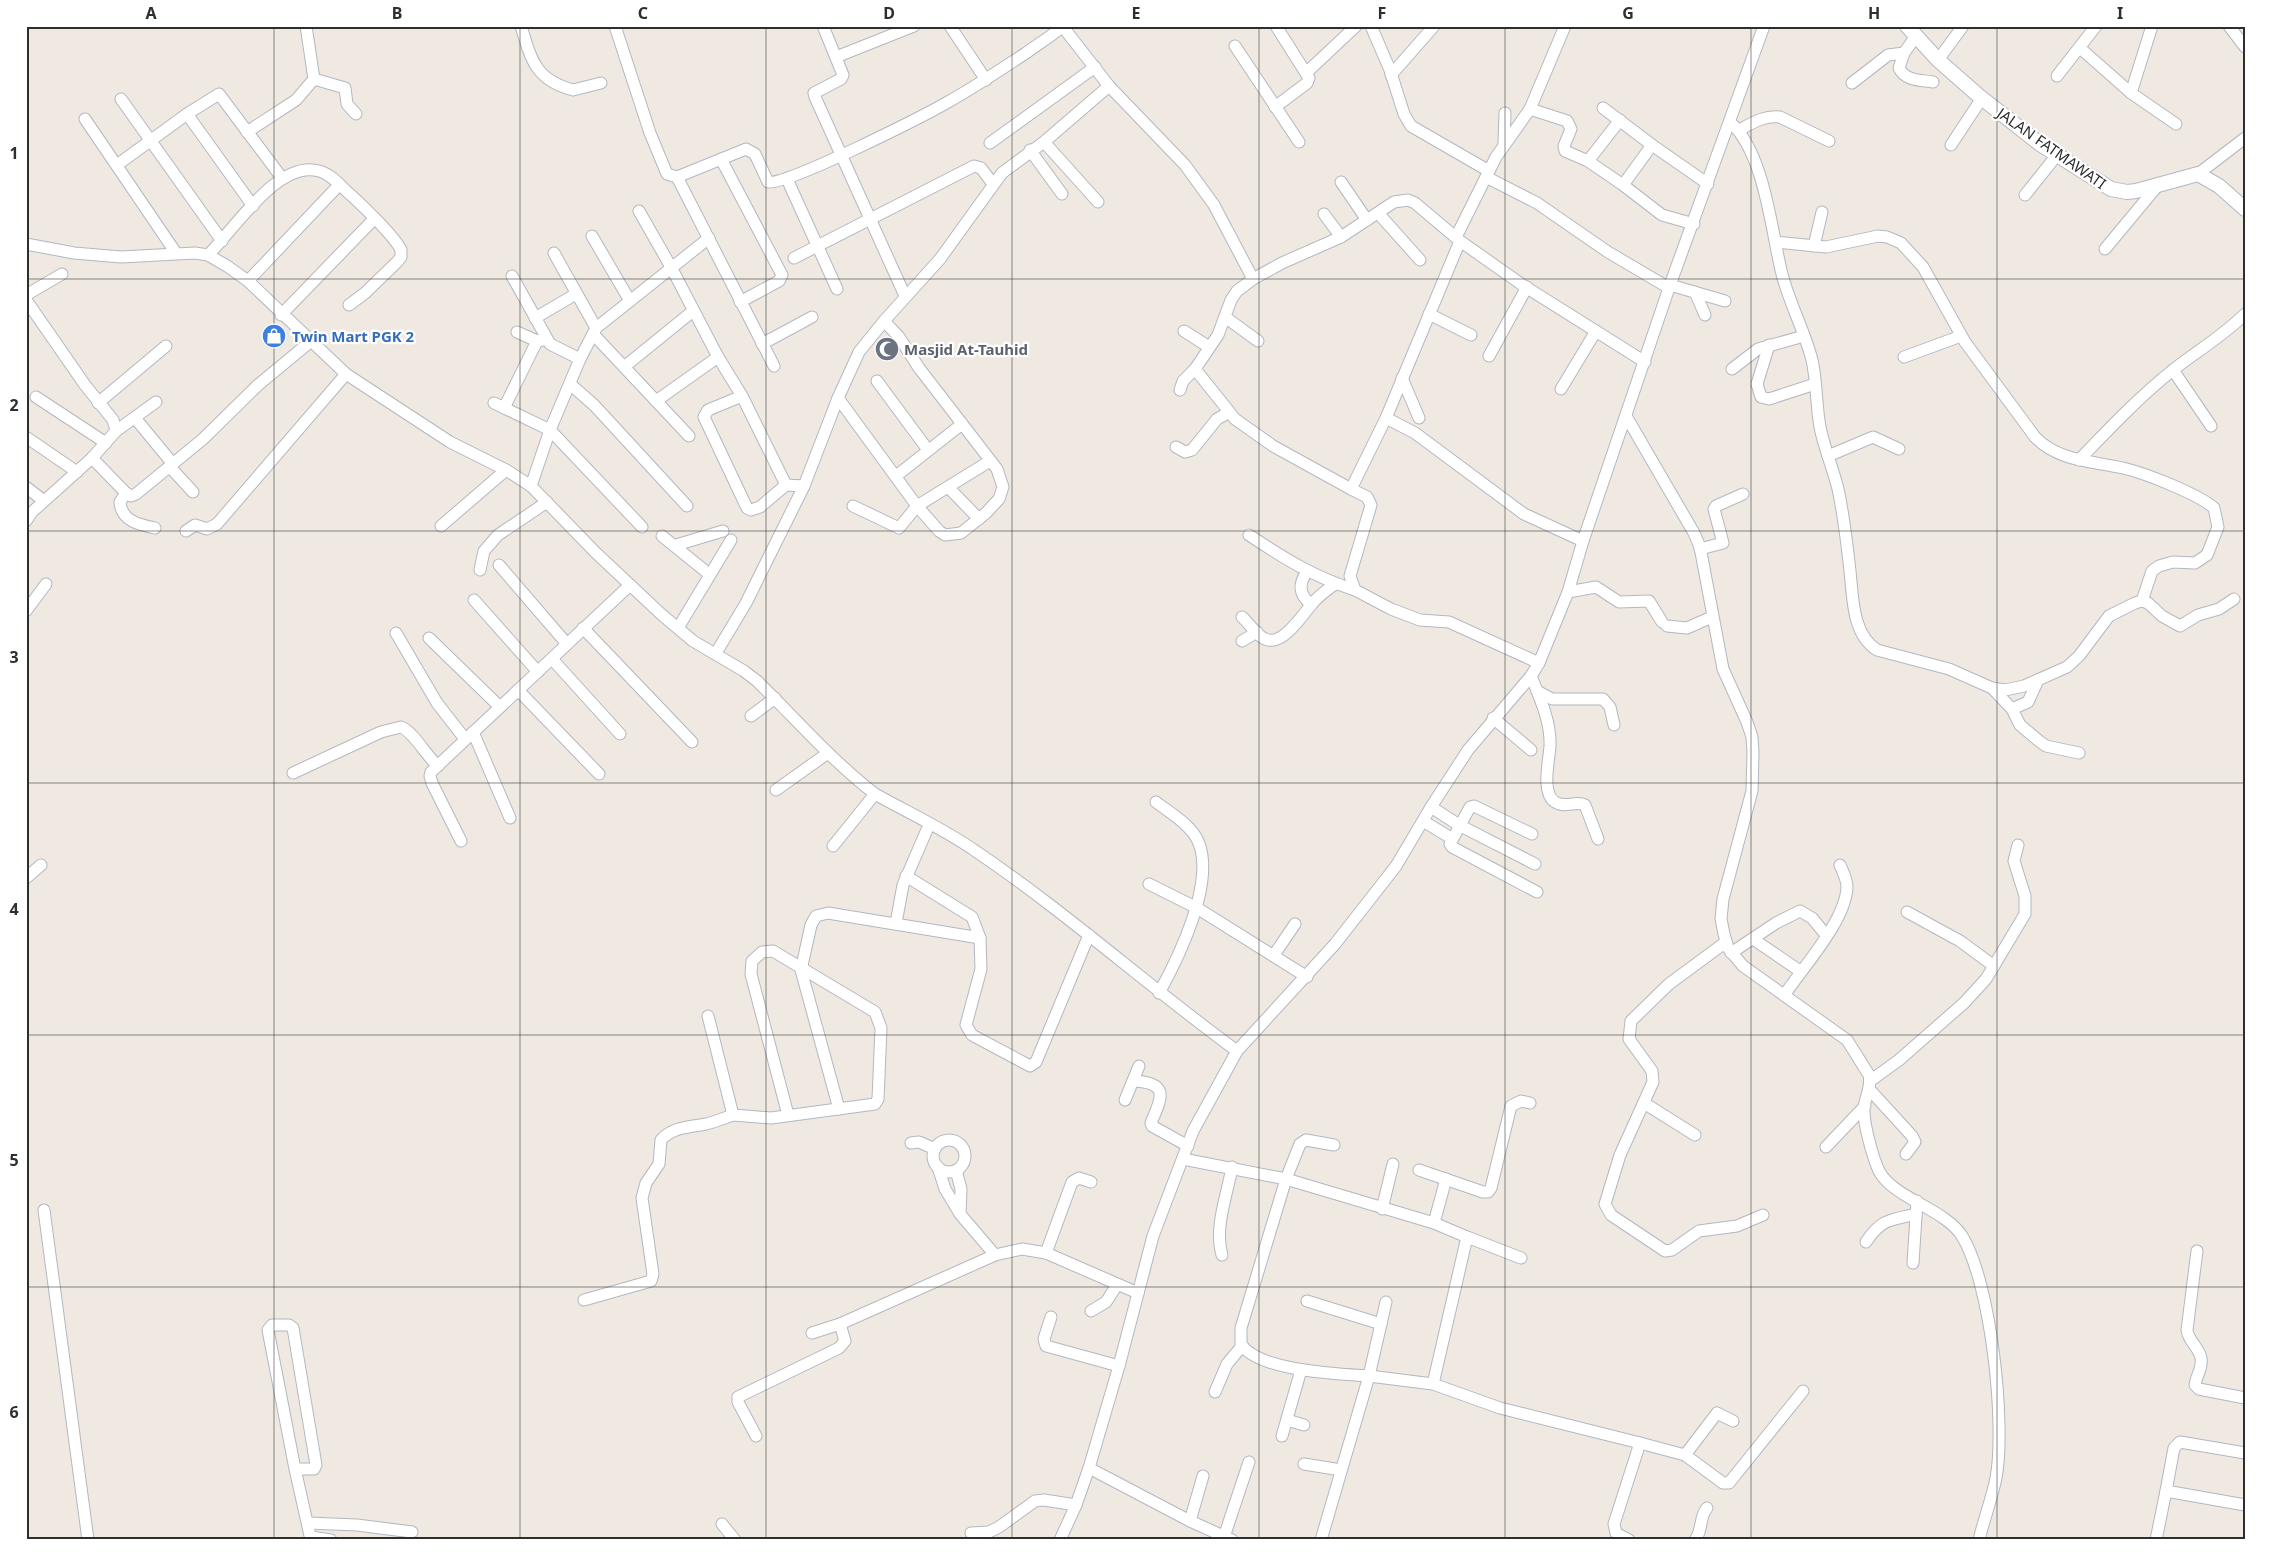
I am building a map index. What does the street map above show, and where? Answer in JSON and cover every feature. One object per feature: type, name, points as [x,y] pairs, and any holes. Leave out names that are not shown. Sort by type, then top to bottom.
[{"type":"street","points":[[247,132],[296,100],[305,92],[314,79],[306,26]]},
{"type":"street","points":[[521,26],[532,61],[543,75],[573,90],[601,83]]},
{"type":"street","points":[[615,26],[650,132],[667,174],[677,177],[720,158],[749,149],[755,154],[768,182],[773,184],[841,155],[946,103],[986,80],[1063,27],[1109,86],[1190,172],[1214,206],[1253,279]]},
{"type":"street","points":[[823,26],[836,57],[842,78],[818,90],[814,95],[905,296]]},
{"type":"street","points":[[836,57],[914,26]]},
{"type":"street","points":[[950,26],[986,80]]},
{"type":"street","points":[[1275,107],[1307,82],[1309,78],[1276,26]]},
{"type":"street","points":[[1306,73],[1356,26]]},
{"type":"street","points":[[1371,26],[1391,75],[1404,114],[1411,126],[1537,203],[1608,252],[1670,286],[1725,301]]},
{"type":"street","points":[[1391,75],[1434,26]]},
{"type":"street","points":[[1351,489],[1386,418],[1458,239],[1488,174],[1504,143],[1521,124],[1530,109],[1565,26]]},
{"type":"street","points":[[1060,1540],[1076,1505],[1089,1468],[1119,1366],[1153,1236],[1193,1131],[1237,1051],[1307,977],[1396,866],[1430,807],[1493,718],[1539,663],[1568,592],[1583,541],[1670,286],[1708,184],[1734,126],[1764,26]]},
{"type":"street","points":[[1938,60],[1963,26]]},
{"type":"street","points":[[2057,76],[2096,26]]},
{"type":"street","points":[[2131,93],[2152,26]]},
{"type":"street","points":[[2229,26],[2245,47]]},
{"type":"street","points":[[1912,31],[1899,65],[1904,75],[1934,82]]},
{"type":"street","name":"JALAN FATMAWATI","points":[[1912,31],[1938,60],[1982,98],[2057,155],[2111,189],[2136,191],[2198,174]]},
{"type":"street","points":[[1235,46],[1299,142]]},
{"type":"street","points":[[2080,48],[2131,93],[2176,124]]},
{"type":"street","points":[[1852,83],[1888,55],[1904,53]]},
{"type":"street","points":[[990,143],[1095,67]]},
{"type":"street","points":[[314,79],[345,88],[348,106],[356,114]]},
{"type":"street","points":[[716,654],[746,603],[804,486],[838,398],[859,352],[905,296],[940,259],[993,184],[1030,150],[1044,142],[1109,86]]},
{"type":"street","points":[[116,165],[187,114],[219,94],[282,178]]},
{"type":"street","points":[[1951,145],[1982,98]]},
{"type":"street","points":[[121,99],[222,241]]},
{"type":"street","points":[[1603,108],[1708,184]]},
{"type":"street","points":[[1530,109],[1569,122],[1571,129],[1564,148],[1568,153],[1588,160],[1662,215],[1694,224]]},
{"type":"street","points":[[1504,143],[1505,113]]},
{"type":"street","points":[[187,114],[253,206]]},
{"type":"street","points":[[1734,126],[1772,116],[1780,117],[1829,141]]},
{"type":"street","points":[[85,119],[176,253]]},
{"type":"street","points":[[1588,160],[1620,120]]},
{"type":"street","points":[[1734,126],[1755,163],[1776,242],[1787,294],[1812,359],[1820,430],[1845,526],[1854,610],[1860,632],[1865,640],[1877,650],[1949,668],[1992,688],[2012,708],[2020,725],[2039,741],[2046,746],[2080,752]]},
{"type":"street","points":[[2245,138],[2198,174],[2219,186],[2245,209]]},
{"type":"street","points":[[1044,142],[1098,202]]},
{"type":"street","points":[[1623,185],[1652,144]]},
{"type":"street","points":[[1030,150],[1062,194]]},
{"type":"street","points":[[2024,195],[2057,155]]},
{"type":"street","points":[[720,158],[782,275],[779,281],[740,302]]},
{"type":"street","points":[[794,258],[870,221],[974,166],[981,168],[993,184]]},
{"type":"street","points":[[208,255],[273,184],[282,178],[314,170],[326,174],[374,218],[400,247],[401,257],[365,294],[348,305]]},
{"type":"street","points":[[677,177],[774,366]]},
{"type":"street","points":[[787,179],[837,289]]},
{"type":"street","points":[[1341,182],[1367,220]]},
{"type":"street","points":[[2105,249],[2159,184]]},
{"type":"street","points":[[248,281],[339,185]]},
{"type":"street","points":[[1180,390],[1183,381],[1209,347],[1237,291],[1253,279],[1282,263],[1341,237],[1394,202],[1408,200],[1458,239],[1527,287],[1644,362]]},
{"type":"street","points":[[639,211],[718,357],[742,396],[786,485]]},
{"type":"street","points":[[1814,246],[1822,212]]},
{"type":"street","points":[[1378,213],[1420,260]]},
{"type":"street","points":[[1324,214],[1341,237]]},
{"type":"street","points":[[281,315],[374,218]]},
{"type":"street","points":[[592,236],[630,301]]},
{"type":"street","points":[[1776,242],[1836,246],[1878,236],[1894,239],[1901,243],[1923,267],[1961,336],[2035,437],[2046,448],[2060,455],[2138,473],[2210,505],[2216,513],[2218,527],[2208,555],[2204,560],[2195,563],[2173,562],[2159,566],[2152,572],[2142,601]]},
{"type":"street","points":[[531,486],[550,430],[580,359],[595,332],[671,267],[709,238]]},
{"type":"street","points":[[26,244],[74,253],[121,257],[176,253],[208,255],[248,281],[281,315],[346,374],[450,442],[506,470],[531,486],[630,585],[678,628],[694,641],[744,671],[775,698],[828,753],[875,794],[974,849],[1089,935],[1159,993],[1237,1051]]},
{"type":"street","points":[[554,253],[595,332],[624,367],[689,436]]},
{"type":"street","points":[[26,295],[62,274]]},
{"type":"street","points":[[512,276],[535,318],[542,340]]},
{"type":"street","points":[[1489,356],[1527,287]]},
{"type":"street","points":[[1695,292],[1704,315]]},
{"type":"street","points":[[535,318],[576,294]]},
{"type":"street","points":[[26,300],[98,403],[113,420],[116,430]]},
{"type":"street","points":[[624,367],[693,312]]},
{"type":"street","points":[[1429,314],[1471,335]]},
{"type":"street","points":[[2079,460],[2118,420],[2174,370],[2225,334],[2245,314]]},
{"type":"street","points":[[762,344],[812,317]]},
{"type":"street","points":[[1225,317],[1258,341]]},
{"type":"street","points":[[838,398],[917,506],[939,531],[945,535],[961,533],[978,519],[1003,492],[1001,478],[990,461],[894,330],[884,321]]},
{"type":"street","points":[[1184,331],[1209,347]]},
{"type":"street","points":[[1561,390],[1596,331]]},
{"type":"street","points":[[517,332],[542,340],[580,359]]},
{"type":"street","points":[[1732,369],[1758,349],[1804,336]]},
{"type":"street","points":[[1904,357],[1961,336]]},
{"type":"street","points":[[542,340],[499,406],[550,430],[642,527]]},
{"type":"street","points":[[92,458],[126,493],[131,496],[136,494],[203,439],[258,385],[310,342]]},
{"type":"street","points":[[1769,345],[1757,384],[1761,398],[1769,399],[1815,384]]},
{"type":"street","points":[[98,403],[166,346]]},
{"type":"street","points":[[656,401],[718,357]]},
{"type":"street","points":[[1194,369],[1228,413],[1273,446],[1367,496],[1372,505],[1350,570],[1350,576],[1356,590]]},
{"type":"street","points":[[2174,370],[2211,426]]},
{"type":"street","points":[[186,531],[195,524],[207,528],[217,524],[346,374]]},
{"type":"street","points":[[1402,378],[1418,418]]},
{"type":"street","points":[[877,381],[928,450]]},
{"type":"street","points":[[570,384],[594,405],[687,506]]},
{"type":"street","points":[[742,396],[708,410],[704,417],[747,508],[751,510],[760,507],[786,485],[804,486]]},
{"type":"street","points":[[36,397],[106,443]]},
{"type":"street","points":[[26,521],[44,501],[92,458],[116,430],[156,402]]},
{"type":"street","points":[[1176,447],[1185,452],[1192,450],[1217,419],[1228,413]]},
{"type":"street","points":[[1626,416],[1694,533],[1700,549],[1723,669],[1752,737],[1754,753],[1752,791],[1723,899],[1721,919],[1729,947],[1743,966],[1785,994],[1847,1040],[1866,1067],[1870,1085],[1865,1106],[1866,1125],[1881,1174],[1887,1182],[1953,1226],[1962,1236],[1980,1283],[2000,1396],[1996,1476],[1979,1540]]},
{"type":"street","points":[[135,418],[193,492]]},
{"type":"street","points":[[1386,418],[1415,433],[1524,514],[1583,541]]},
{"type":"street","points":[[896,476],[962,424]]},
{"type":"street","points":[[26,437],[76,472]]},
{"type":"street","points":[[1828,456],[1873,437],[1899,449]]},
{"type":"street","points":[[853,506],[899,528],[917,506],[990,461]]},
{"type":"street","points":[[440,526],[506,470]]},
{"type":"street","points":[[26,487],[44,501]]},
{"type":"street","points":[[948,487],[978,519]]},
{"type":"street","points":[[126,493],[120,502],[125,516],[136,523],[156,528]]},
{"type":"street","points":[[1700,549],[1723,543],[1714,509],[1716,506],[1743,494]]},
{"type":"street","points":[[480,570],[484,551],[498,535],[547,502]]},
{"type":"street","points":[[676,545],[723,531]]},
{"type":"street","points":[[1249,535],[1307,572],[1335,584],[1356,590],[1391,609],[1420,620],[1449,622],[1539,663]]},
{"type":"street","points":[[662,536],[676,545],[709,574]]},
{"type":"street","points":[[678,628],[731,540]]},
{"type":"street","points":[[499,564],[567,644]]},
{"type":"street","points":[[1307,572],[1300,585],[1301,593],[1311,604]]},
{"type":"street","points":[[26,611],[46,584]]},
{"type":"street","points":[[1242,616],[1256,632],[1268,640],[1276,639],[1300,620],[1311,604],[1335,584]]},
{"type":"street","points":[[461,841],[430,778],[431,772],[630,585]]},
{"type":"street","points":[[1568,592],[1596,587],[1619,602],[1649,601],[1665,624],[1686,628],[1712,617]]},
{"type":"street","points":[[1992,688],[2014,689],[2067,667],[2079,656],[2109,616],[2121,608],[2142,601],[2148,603],[2170,621],[2180,626],[2198,615],[2218,609],[2234,599]]},
{"type":"street","points":[[474,600],[538,672]]},
{"type":"street","points":[[584,628],[692,742]]},
{"type":"street","points":[[1242,641],[1256,632]]},
{"type":"street","points":[[396,633],[437,702],[469,735],[510,818]]},
{"type":"street","points":[[429,638],[500,707]]},
{"type":"street","points":[[552,659],[620,734]]},
{"type":"street","points":[[1530,676],[1550,731],[1548,793],[1554,802],[1560,805],[1581,803],[1585,805],[1598,838]]},
{"type":"street","points":[[2012,708],[2028,702],[2038,680]]},
{"type":"street","points":[[518,690],[599,774]]},
{"type":"street","points":[[1537,691],[1552,699],[1604,699],[1610,707],[1614,726]]},
{"type":"street","points":[[751,716],[775,698]]},
{"type":"street","points":[[1493,718],[1531,750]]},
{"type":"street","points":[[293,773],[381,732],[401,727],[410,733],[425,754],[438,766]]},
{"type":"street","points":[[776,790],[828,753]]},
{"type":"street","points":[[833,846],[875,794]]},
{"type":"street","points":[[1156,802],[1190,828],[1202,854],[1197,908],[1172,969],[1159,993]]},
{"type":"street","points":[[1532,834],[1474,806],[1470,807],[1451,838],[1450,844],[1452,847],[1537,892]]},
{"type":"street","points":[[1430,807],[1459,825],[1535,864]]},
{"type":"street","points":[[1422,821],[1451,838]]},
{"type":"street","points":[[896,923],[900,893],[929,825]]},
{"type":"street","points":[[1870,1085],[1964,1003],[1986,979],[1994,966],[2025,914],[2025,896],[2014,861],[2018,844]]},
{"type":"street","points":[[1785,994],[1840,916],[1847,888],[1846,879],[1840,864]]},
{"type":"street","points":[[26,878],[41,865]]},
{"type":"street","points":[[906,876],[972,917],[980,938],[981,969],[967,1018],[968,1031],[972,1035],[1030,1066],[1036,1062],[1089,935]]},
{"type":"street","points":[[1149,884],[1197,908],[1307,977]]},
{"type":"street","points":[[1763,1215],[1737,1226],[1699,1231],[1672,1250],[1664,1251],[1611,1215],[1605,1204],[1606,1197],[1620,1155],[1651,1088],[1653,1076],[1649,1066],[1629,1039],[1631,1021],[1669,984],[1729,947],[1753,938],[1776,923],[1800,911],[1812,918],[1826,935]]},
{"type":"street","points":[[1907,912],[1960,941],[1994,966]]},
{"type":"street","points":[[840,1109],[801,970],[814,918],[819,914],[896,923],[980,938]]},
{"type":"street","points":[[1274,955],[1295,924]]},
{"type":"street","points":[[1753,938],[1800,971]]},
{"type":"street","points":[[584,1300],[651,1281],[653,1274],[642,1198],[646,1182],[659,1164],[661,1140],[668,1133],[684,1127],[706,1124],[733,1115],[743,1114],[764,1118],[872,1105],[878,1101],[880,1022],[870,1008],[801,970],[779,954],[768,951],[757,956],[750,966],[788,1115]]},
{"type":"street","points":[[708,1016],[733,1115]]},
{"type":"street","points":[[1125,1100],[1139,1066]]},
{"type":"street","points":[[1133,1081],[1153,1085],[1161,1092],[1162,1099],[1151,1123],[1152,1126],[1188,1146]]},
{"type":"street","points":[[1870,1085],[1912,1136],[1915,1142],[1906,1154]]},
{"type":"street","points":[[1419,1170],[1483,1192],[1490,1190],[1511,1106],[1521,1101],[1530,1103]]},
{"type":"street","points":[[1644,1103],[1695,1136]]},
{"type":"street","points":[[1826,1147],[1865,1106]]},
{"type":"street","points":[[938,1167],[946,1172],[956,1170],[963,1163],[965,1154],[960,1144],[951,1140],[941,1142],[935,1149],[933,1158],[945,1189],[960,1214],[995,1255]]},
{"type":"street","points":[[1334,1145],[1306,1140],[1302,1142],[1286,1179],[1241,1328],[1240,1340],[1242,1346],[1248,1352],[1276,1364],[1301,1370],[1433,1384],[1500,1408],[1685,1455],[1723,1483],[1729,1483],[1803,1391]]},
{"type":"street","points":[[910,1143],[919,1142],[935,1149]]},
{"type":"street","points":[[1183,1159],[1286,1179],[1434,1223],[1521,1258]]},
{"type":"street","points":[[1382,1209],[1394,1164]]},
{"type":"street","points":[[1222,1255],[1220,1224],[1232,1167]]},
{"type":"street","points":[[956,1170],[961,1189],[960,1214]]},
{"type":"street","points":[[1046,1253],[1072,1182],[1079,1178],[1092,1182]]},
{"type":"street","points":[[1434,1223],[1446,1179]]},
{"type":"street","points":[[1913,1263],[1917,1201]]},
{"type":"street","points":[[44,1210],[88,1540]]},
{"type":"street","points":[[1866,1242],[1881,1223],[1916,1214]]},
{"type":"street","points":[[1433,1384],[1467,1236]]},
{"type":"street","points":[[812,1333],[840,1324],[995,1255],[1022,1249],[1046,1253],[1138,1293]]},
{"type":"street","points":[[2197,1250],[2187,1330],[2202,1361],[2195,1385],[2199,1389],[2245,1398]]},
{"type":"street","points":[[1091,1311],[1106,1302],[1116,1285]]},
{"type":"street","points":[[1306,1301],[1381,1324]]},
{"type":"street","points":[[1321,1540],[1369,1376],[1386,1302]]},
{"type":"street","points":[[1051,1317],[1044,1339],[1046,1346],[1119,1366]]},
{"type":"street","points":[[756,1436],[738,1402],[738,1397],[839,1348],[845,1341],[840,1324]]},
{"type":"street","points":[[295,1469],[314,1469],[316,1466],[293,1328],[290,1325],[272,1325],[268,1330],[295,1469],[311,1538],[331,1540]]},
{"type":"street","points":[[1215,1392],[1227,1364],[1242,1346]]},
{"type":"street","points":[[1282,1436],[1301,1370]]},
{"type":"street","points":[[1685,1455],[1717,1413],[1733,1420]]},
{"type":"street","points":[[1287,1420],[1304,1425]]},
{"type":"street","points":[[2156,1540],[2174,1448],[2180,1442],[2245,1453]]},
{"type":"street","points":[[1629,1540],[1616,1533],[1614,1524],[1640,1443]]},
{"type":"street","points":[[1089,1468],[1190,1521],[1228,1538],[1249,1462]]},
{"type":"street","points":[[1304,1464],[1341,1470]]},
{"type":"street","points":[[1190,1521],[1204,1476]]},
{"type":"street","points":[[2166,1491],[2245,1505]]},
{"type":"street","points":[[970,1534],[988,1532],[999,1527],[1035,1501],[1044,1500],[1076,1505]]},
{"type":"street","points":[[1696,1540],[1703,1514],[1707,1508]]},
{"type":"street","points":[[308,1523],[357,1525],[412,1532]]},
{"type":"street","points":[[722,1524],[735,1540]]},
{"type":"place","name":"Twin Mart PGK 2","points":[[274,336]]},
{"type":"place","name":"Masjid At-Tauhid","points":[[887,349]]}]
